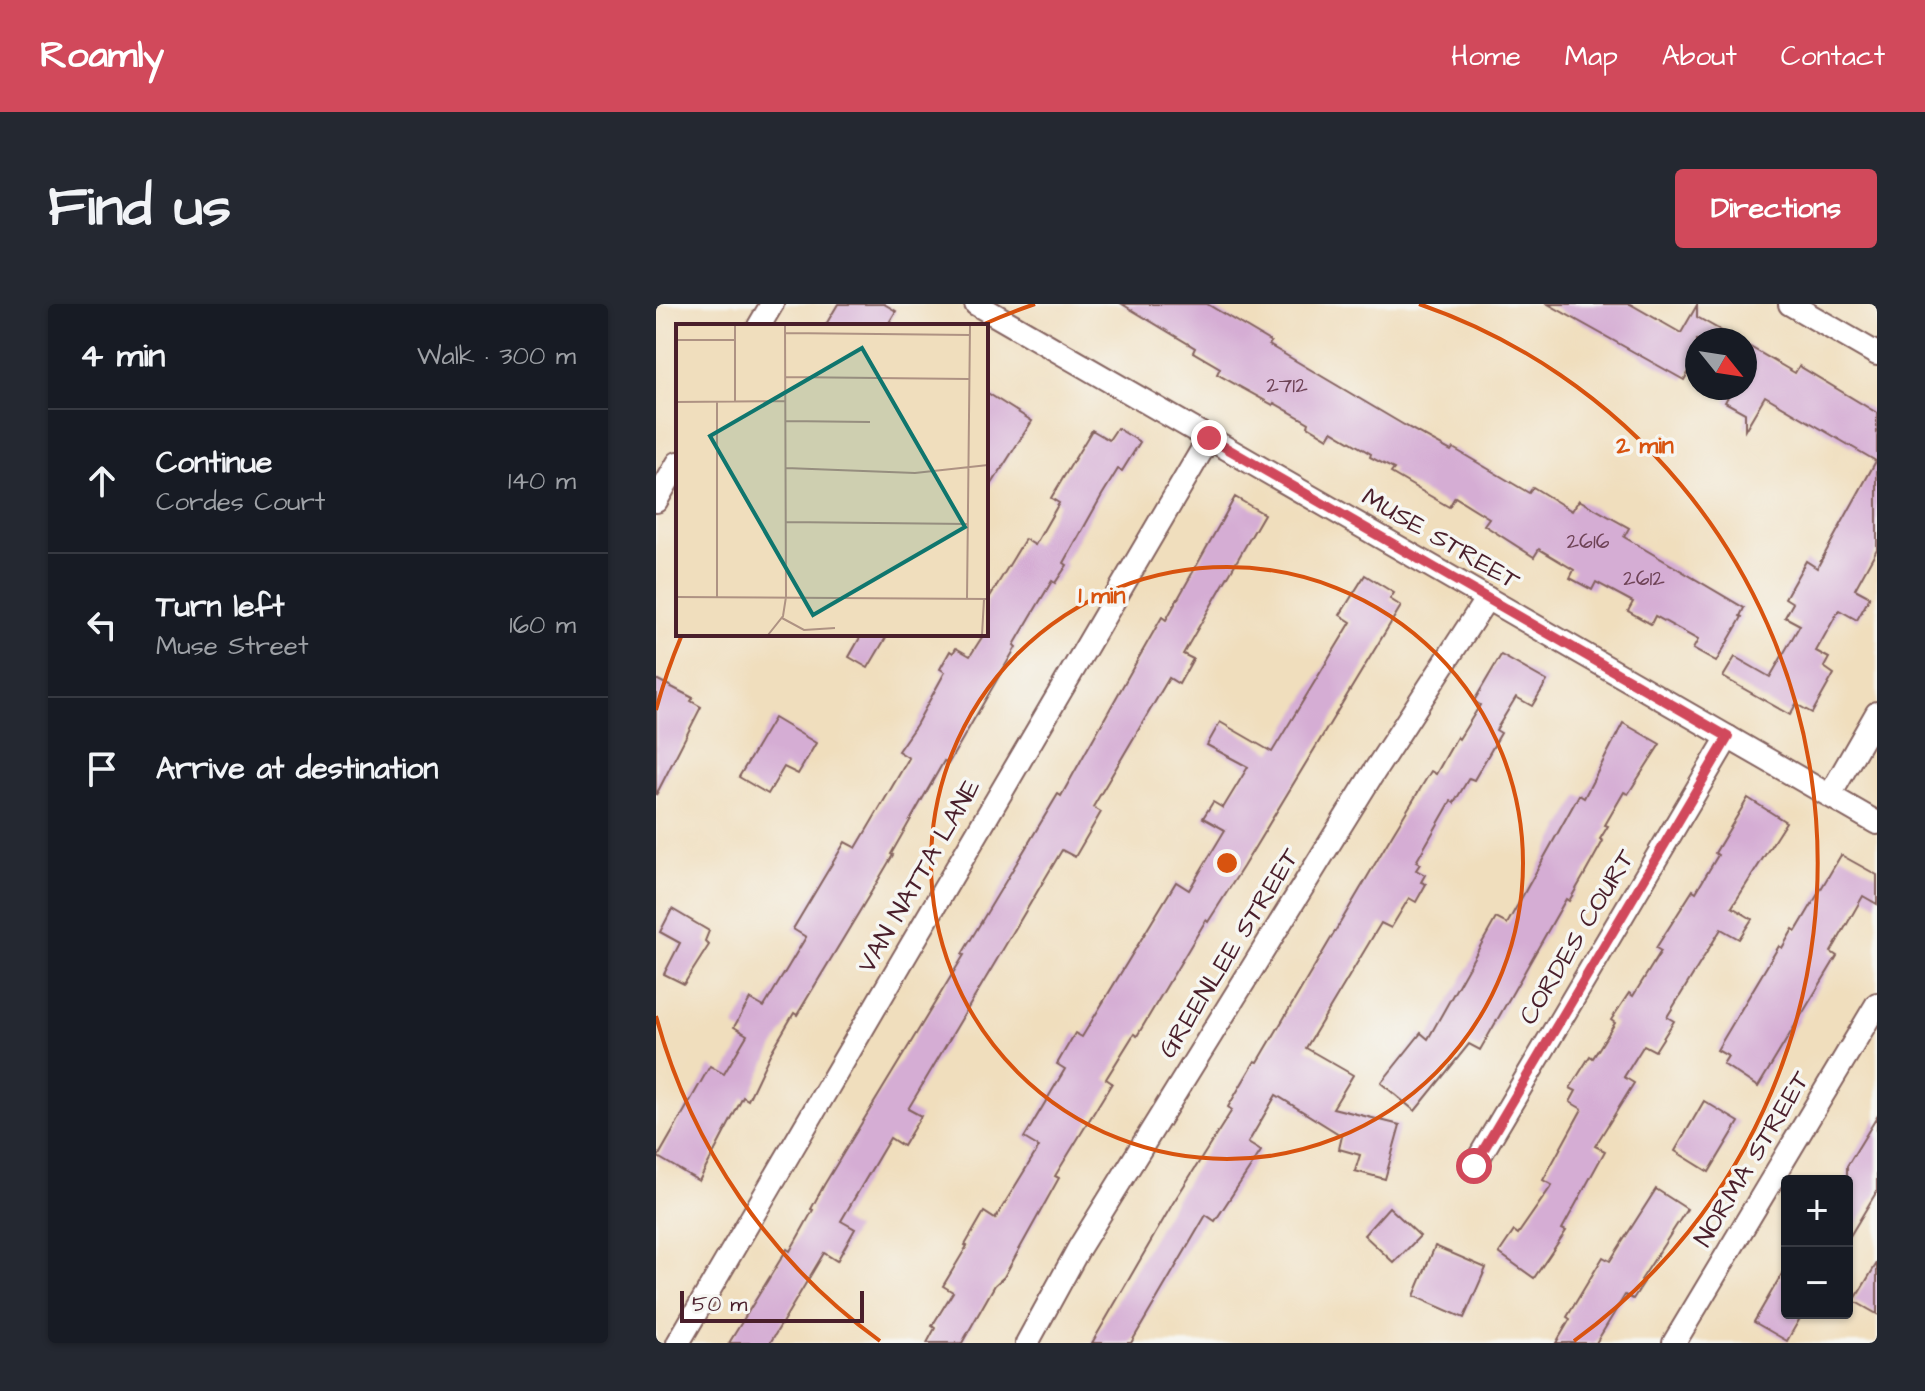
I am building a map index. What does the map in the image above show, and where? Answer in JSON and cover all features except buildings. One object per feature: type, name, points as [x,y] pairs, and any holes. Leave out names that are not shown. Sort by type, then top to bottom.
[{"type":"street","points":[[760,324],[772,304]]},
{"type":"street","name":"MUSE STREET","points":[[976,304],[1877,823]]},
{"type":"street","points":[[1790,304],[1877,354]]},
{"type":"street","name":"VAN NATTA LANE","points":[[678,1343],[1209,438]]},
{"type":"street","points":[[656,501],[676,466]]},
{"type":"street","name":"GREENLEE STREET","points":[[1027,1343],[1087,1234],[1370,778],[1487,598]]},
{"type":"street","points":[[1830,795],[1877,713]]},
{"type":"street","name":"CORDES COURT","points":[[1474,1166],[1728,737]]},
{"type":"street","name":"NORMA STREET","points":[[1674,1343],[1877,1004]]},
{"type":"route","points":[[1209,438],[1728,737],[1474,1166]]}]
